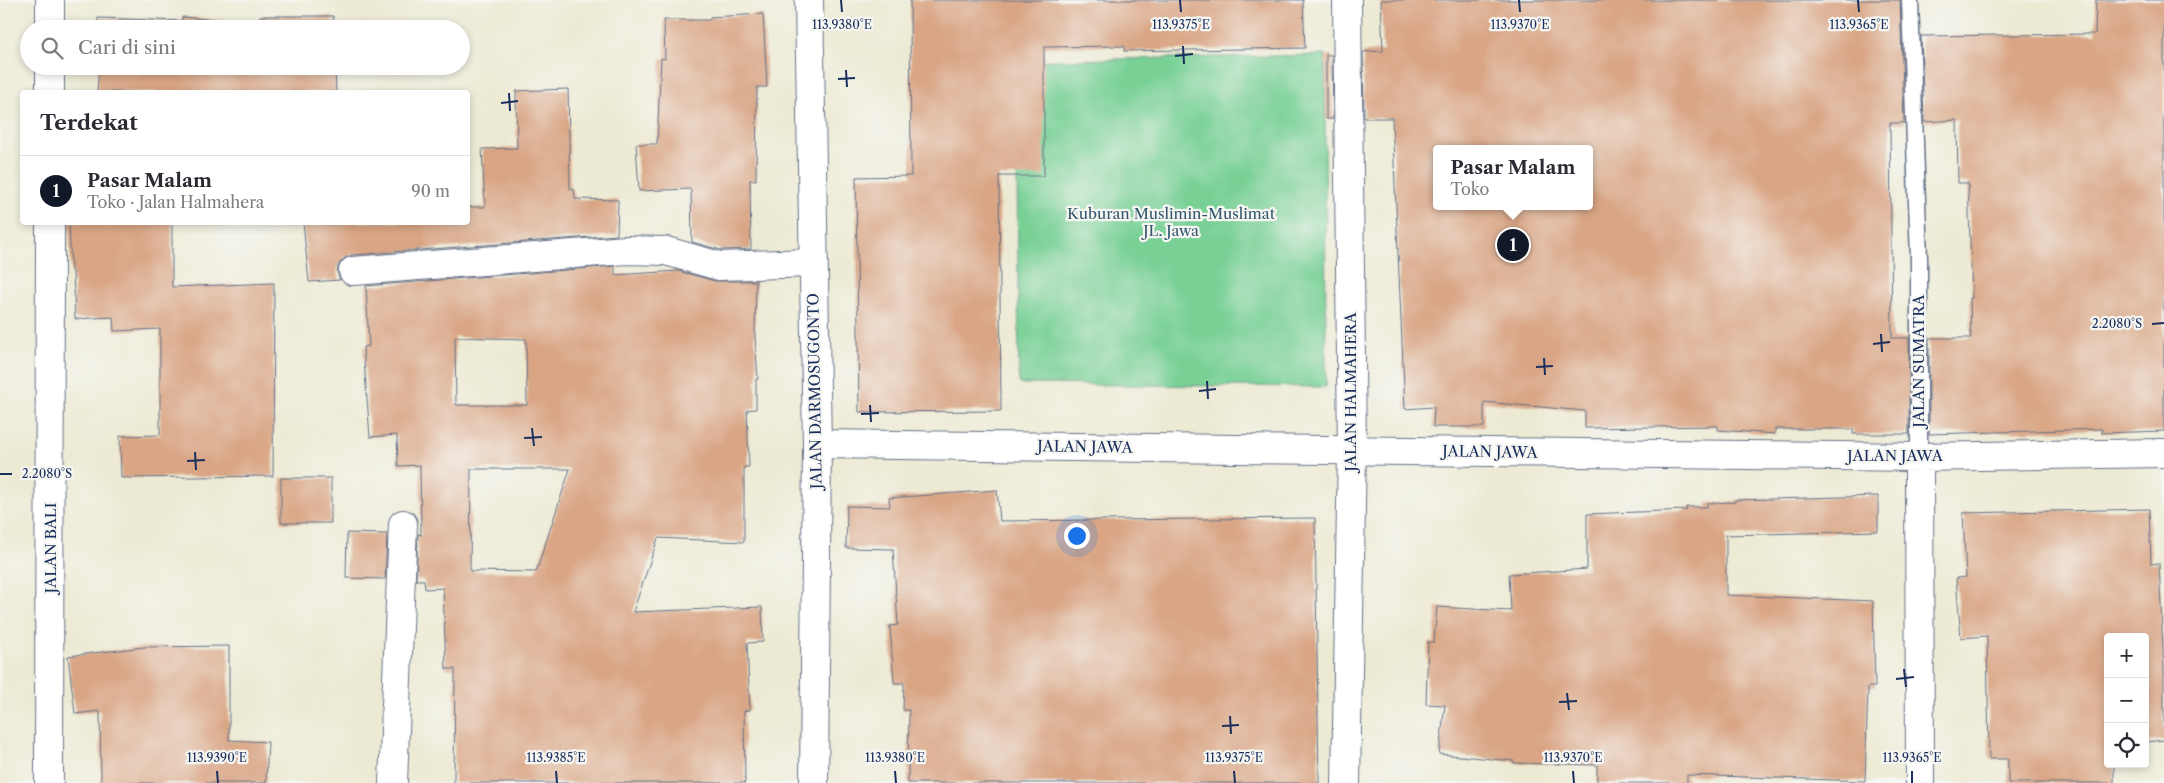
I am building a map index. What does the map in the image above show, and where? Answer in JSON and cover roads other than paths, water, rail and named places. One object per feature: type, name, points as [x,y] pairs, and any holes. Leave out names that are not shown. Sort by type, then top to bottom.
[{"type":"street","points":[[50,0],[50,20]]},
{"type":"street","name":"JALAN DARMOSUGONTO","points":[[808,0],[817,444],[814,783]]},
{"type":"street","name":"JALAN HALMAHERA","points":[[1346,783],[1352,450],[1347,0]]},
{"type":"street","points":[[50,75],[50,90]]},
{"type":"street","name":"JALAN BALI","points":[[49,783],[50,225]]},
{"type":"street","points":[[353,271],[626,250],[666,252],[719,266],[813,263]]},
{"type":"street","name":"JALAN JAWA","points":[[817,444],[1919,457],[2164,453]]},
{"type":"street","name":"JALAN SUMATRA","points":[[1919,457],[1920,783]]},
{"type":"street","points":[[393,783],[403,524]]},
{"type":"lane","name":"JALAN SUMATRA","points":[[1910,0],[1919,260],[1919,457]]},
{"type":"place","name":"Pasar Malam","points":[[1513,245]]},
{"type":"park label","name":"Kuburan Muslimin-Muslimat JL. Jawa","points":[[1171,222]]}]
